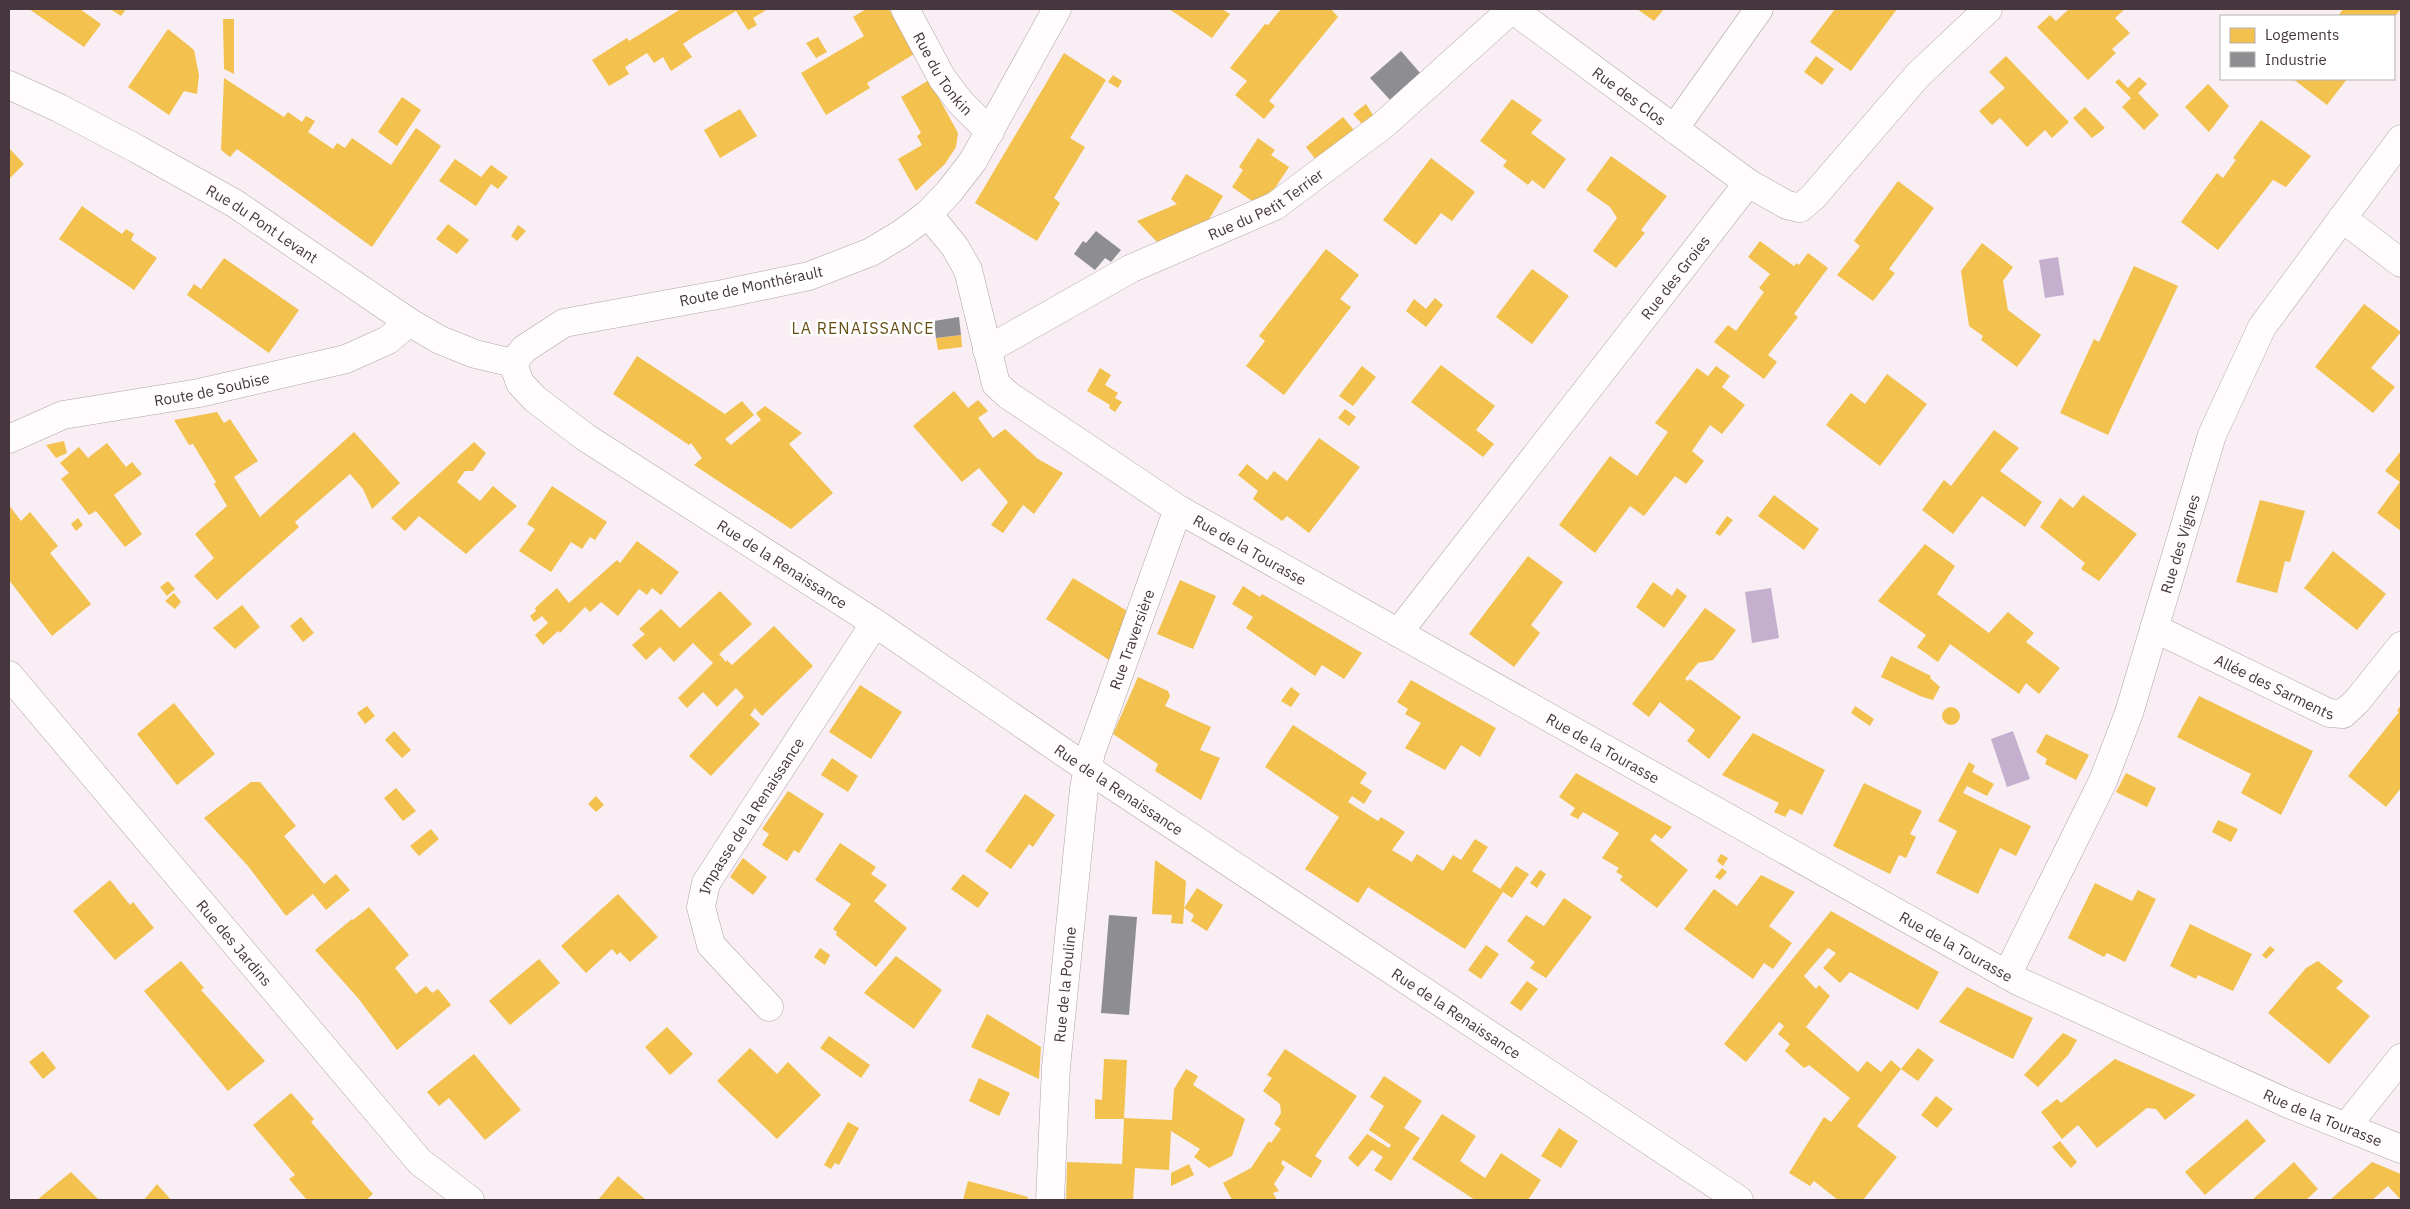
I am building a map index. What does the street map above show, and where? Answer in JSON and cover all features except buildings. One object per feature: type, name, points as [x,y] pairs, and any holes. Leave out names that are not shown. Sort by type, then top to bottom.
[{"type":"street","name":"Rue du Tonkin","points":[[905,9],[942,78],[960,102],[990,132]]},
{"type":"street","name":"Route de Monthérault","points":[[513,363],[524,349],[564,323],[809,276],[871,252],[928,214],[950,192],[973,161],[990,132],[1057,9]]},
{"type":"street","name":"Rue des Clos","points":[[1512,9],[1748,183]]},
{"type":"street","name":"Rue du Petit Terrier","points":[[987,350],[1130,269],[1274,206],[1382,126],[1512,9]]},
{"type":"street","points":[[1674,128],[1759,9]]},
{"type":"street","points":[[1748,183],[1787,205],[1800,208],[1813,197],[1918,76],[1988,9]]},
{"type":"street","name":"Rue du Pont Levant","points":[[9,85],[59,108],[234,203],[408,322],[440,340],[475,354],[513,363]]},
{"type":"street","name":"Rue des Vignes","points":[[2007,975],[2103,781],[2128,712],[2212,435],[2262,327],[2401,139]]},
{"type":"street","name":"Rue des Groies","points":[[1398,633],[1748,183]]},
{"type":"street","name":"Rue de la Tourasse","points":[[928,214],[962,258],[968,270],[996,384],[1008,395],[1178,510],[2007,975],[2289,1104],[2401,1149]]},
{"type":"street","points":[[2342,218],[2401,263]]},
{"type":"street","name":"Route de Soubise","points":[[9,439],[63,415],[200,393],[346,359],[388,340],[408,322]]},
{"type":"street","name":"Rue de la Renaissance","points":[[513,363],[520,383],[535,399],[586,437],[875,623],[1088,769],[1739,1200]]},
{"type":"street","name":"Rue Traversière","points":[[1088,769],[1091,752],[1178,510]]},
{"type":"street","name":"Impasse de la Renaissance","points":[[769,1007],[711,945],[701,907],[706,883],[875,623]]},
{"type":"street","name":"Allée des Sarments","points":[[2154,628],[2329,713],[2343,714],[2357,701],[2401,646]]},
{"type":"street","name":"Rue des Jardins","points":[[9,675],[420,1162],[470,1200]]},
{"type":"street","name":"Rue de la Pouline","points":[[1050,1200],[1056,1067],[1084,789],[1088,769]]},
{"type":"street","points":[[2346,1127],[2401,1058]]},
{"type":"shaded area","points":[[2058,257],[2064,295],[2045,298],[2039,260]]},
{"type":"shaded area","points":[[1771,588],[1779,638],[1752,643],[1745,592]]},
{"type":"shaded area","points":[[2013,731],[2030,779],[2007,787],[1991,739]]},
{"type":"district","name":"LA RENAISSANCE","points":[[863,328]]}]
